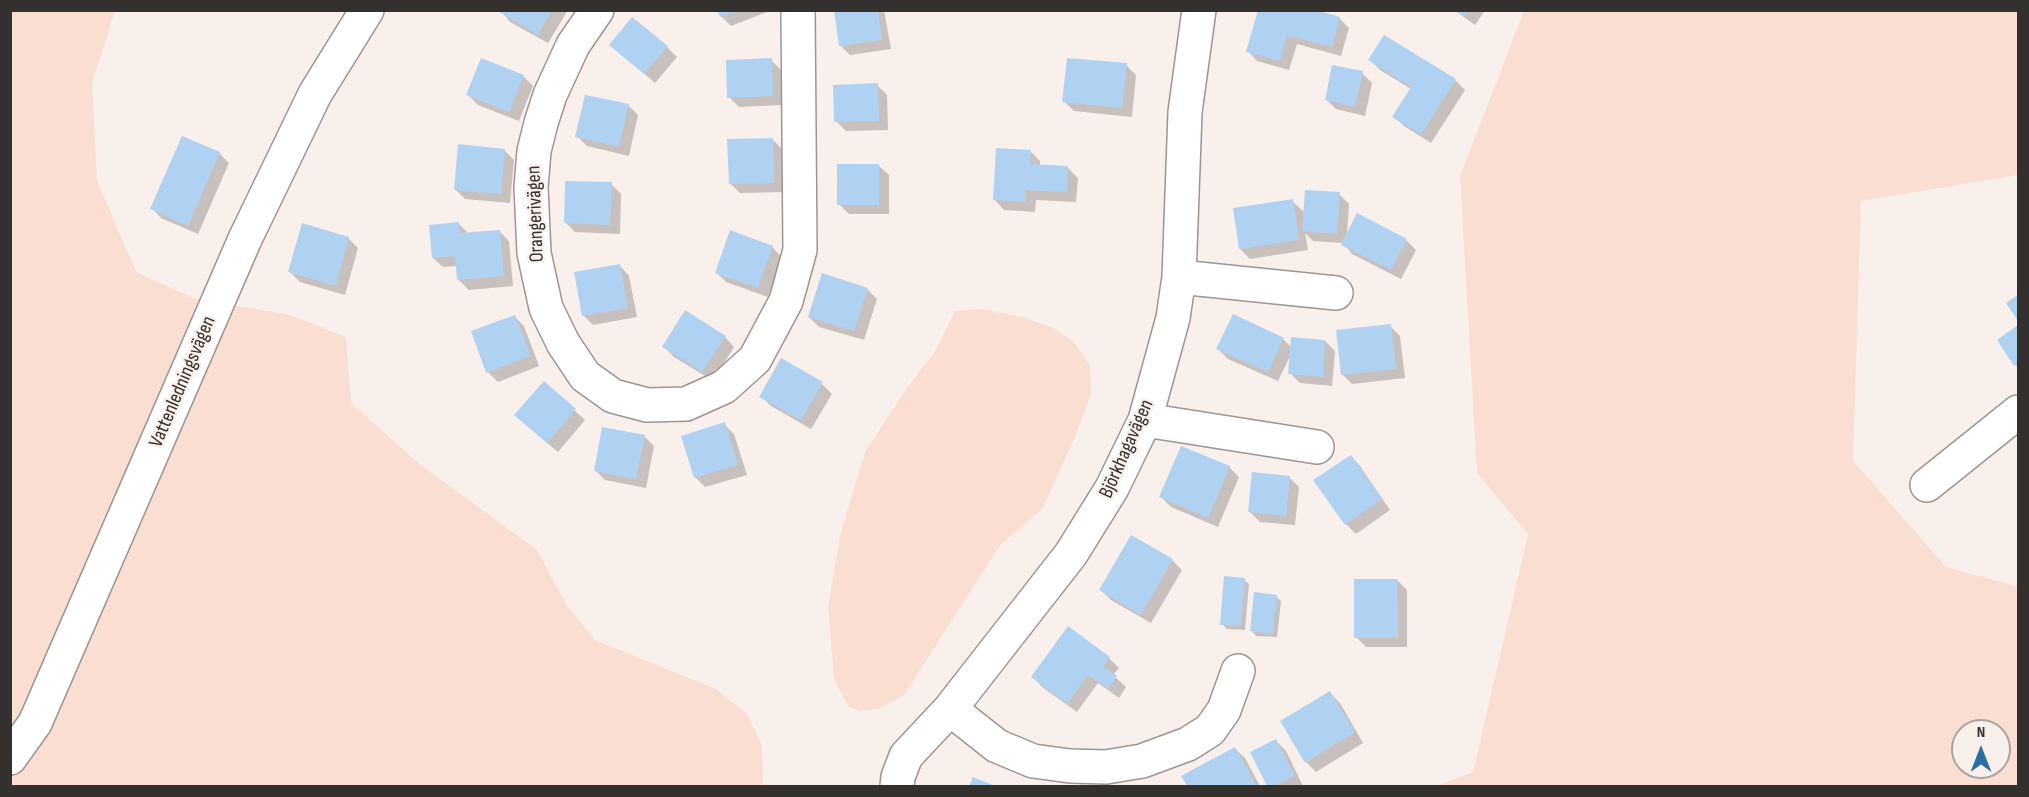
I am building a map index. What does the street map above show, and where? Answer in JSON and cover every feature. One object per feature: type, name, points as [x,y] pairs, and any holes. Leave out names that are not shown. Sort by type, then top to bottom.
[{"type":"street","name":"Vattenledningsvägen","points":[[10,758],[35,723],[245,239],[315,94],[367,10]]},
{"type":"street","name":"Orangerivägen","points":[[597,10],[573,45],[550,94],[541,123],[534,151],[531,187],[534,254],[546,308],[563,344],[585,376],[613,396],[647,405],[686,404],[724,387],[755,359],[786,301],[800,250],[798,10]]},
{"type":"street","name":"Björkhagavägen","points":[[897,786],[906,756],[950,709],[1071,554],[1112,488],[1145,420],[1173,318],[1179,277],[1185,112],[1199,10]]},
{"type":"street","points":[[1179,277],[1336,293]]},
{"type":"street","points":[[1927,484],[2019,412]]},
{"type":"street","points":[[1145,420],[1317,447]]},
{"type":"street","points":[[950,709],[997,746],[1034,761],[1070,766],[1106,767],[1142,761],[1188,744],[1210,730],[1224,710],[1238,671]]},
{"type":"shaded area","points":[[10,11],[115,11],[92,83],[97,181],[136,272],[193,298],[290,315],[346,337],[351,403],[418,463],[537,550],[567,606],[595,640],[716,689],[747,714],[762,746],[763,786],[11,786]]},
{"type":"shaded area","points":[[1524,11],[2018,11],[2018,175],[1861,201],[1853,461],[1946,567],[2018,587],[2018,786],[1437,786],[1473,772],[1528,534],[1477,473],[1460,176]]},
{"type":"shaded area","points":[[981,309],[1022,317],[1051,327],[1073,341],[1090,365],[1091,394],[1043,508],[1000,545],[904,695],[878,709],[859,711],[848,706],[834,679],[828,607],[840,536],[865,452],[909,385],[934,353],[955,311]]},
{"type":"building","points":[[496,10],[552,10],[538,35]]},
{"type":"building","points":[[717,10],[736,10],[736,11],[720,17]]},
{"type":"building","points":[[834,10],[878,10],[882,40],[839,46]]},
{"type":"building","points":[[1258,10],[1316,10],[1340,17],[1332,47],[1287,35],[1280,61],[1246,52]]},
{"type":"building","points":[[1455,10],[1468,10],[1464,17]]},
{"type":"building","points":[[632,17],[668,46],[644,74],[609,45]]},
{"type":"building","points":[[1384,35],[1456,79],[1421,135],[1392,117],[1411,87],[1368,60]]},
{"type":"building","points":[[481,58],[524,75],[509,112],[466,95]]},
{"type":"building","points":[[772,58],[773,96],[727,98],[726,60]]},
{"type":"building","points":[[1067,58],[1127,63],[1122,108],[1062,102]]},
{"type":"building","points":[[1332,65],[1363,71],[1355,107],[1325,100]]},
{"type":"building","points":[[878,83],[879,121],[834,122],[833,85]]},
{"type":"building","points":[[585,95],[629,104],[619,147],[575,137]]},
{"type":"building","points":[[182,136],[220,152],[188,226],[150,209]]},
{"type":"building","points":[[773,138],[774,183],[729,184],[727,139]]},
{"type":"building","points":[[458,144],[505,149],[501,194],[454,190]]},
{"type":"building","points":[[996,148],[1031,150],[1030,164],[1068,166],[1067,192],[1026,190],[1026,202],[993,200]]},
{"type":"building","points":[[837,164],[879,164],[879,205],[837,205]]},
{"type":"building","points":[[565,181],[612,182],[610,225],[564,223]]},
{"type":"building","points":[[1305,190],[1340,192],[1337,234],[1302,231]]},
{"type":"building","points":[[1293,199],[1299,240],[1239,249],[1233,208]]},
{"type":"building","points":[[1357,213],[1407,239],[1391,270],[1341,245]]},
{"type":"building","points":[[459,222],[460,233],[500,230],[504,276],[457,280],[455,256],[432,258],[429,225]]},
{"type":"building","points":[[302,223],[349,237],[336,286],[288,272]]},
{"type":"building","points":[[730,230],[773,246],[758,288],[715,273]]},
{"type":"building","points":[[620,264],[628,308],[582,316],[574,272]]},
{"type":"building","points":[[822,273],[868,288],[854,331],[808,317]]},
{"type":"building","points":[[2018,295],[2018,321],[2006,303]]},
{"type":"building","points":[[685,310],[726,336],[702,372],[662,347]]},
{"type":"building","points":[[1233,314],[1284,338],[1268,372],[1216,349]]},
{"type":"building","points":[[515,315],[531,356],[486,373],[471,331]]},
{"type":"building","points":[[1391,324],[1396,369],[1341,375],[1336,330]]},
{"type":"building","points":[[2018,325],[2018,363],[2014,366],[1997,340]]},
{"type":"building","points":[[1291,337],[1325,340],[1323,377],[1288,374]]},
{"type":"building","points":[[781,358],[823,382],[801,420],[759,397]]},
{"type":"building","points":[[544,381],[576,409],[547,443],[514,415]]},
{"type":"building","points":[[725,422],[738,465],[694,478],[681,436]]},
{"type":"building","points":[[602,427],[645,435],[636,479],[594,471]]},
{"type":"building","points":[[1181,446],[1230,466],[1208,518],[1159,497]]},
{"type":"building","points":[[1351,455],[1382,499],[1345,525],[1313,480]]},
{"type":"building","points":[[1252,472],[1290,476],[1286,516],[1248,512]]},
{"type":"building","points":[[1131,535],[1173,559],[1141,615],[1099,590]]},
{"type":"building","points":[[1224,576],[1245,578],[1241,626],[1220,625]]},
{"type":"building","points":[[1354,579],[1397,579],[1398,638],[1354,638]]},
{"type":"building","points":[[1254,592],[1277,595],[1273,634],[1250,631]]},
{"type":"building","points":[[1068,626],[1110,657],[1103,666],[1117,676],[1108,689],[1088,675],[1067,704],[1031,677]]},
{"type":"building","points":[[1330,691],[1355,732],[1305,763],[1280,721]]},
{"type":"building","points":[[1276,739],[1295,776],[1274,786],[1267,786],[1250,752]]},
{"type":"building","points":[[1235,747],[1257,786],[1187,786],[1181,776]]},
{"type":"building","points":[[973,777],[995,786],[969,786]]}]
